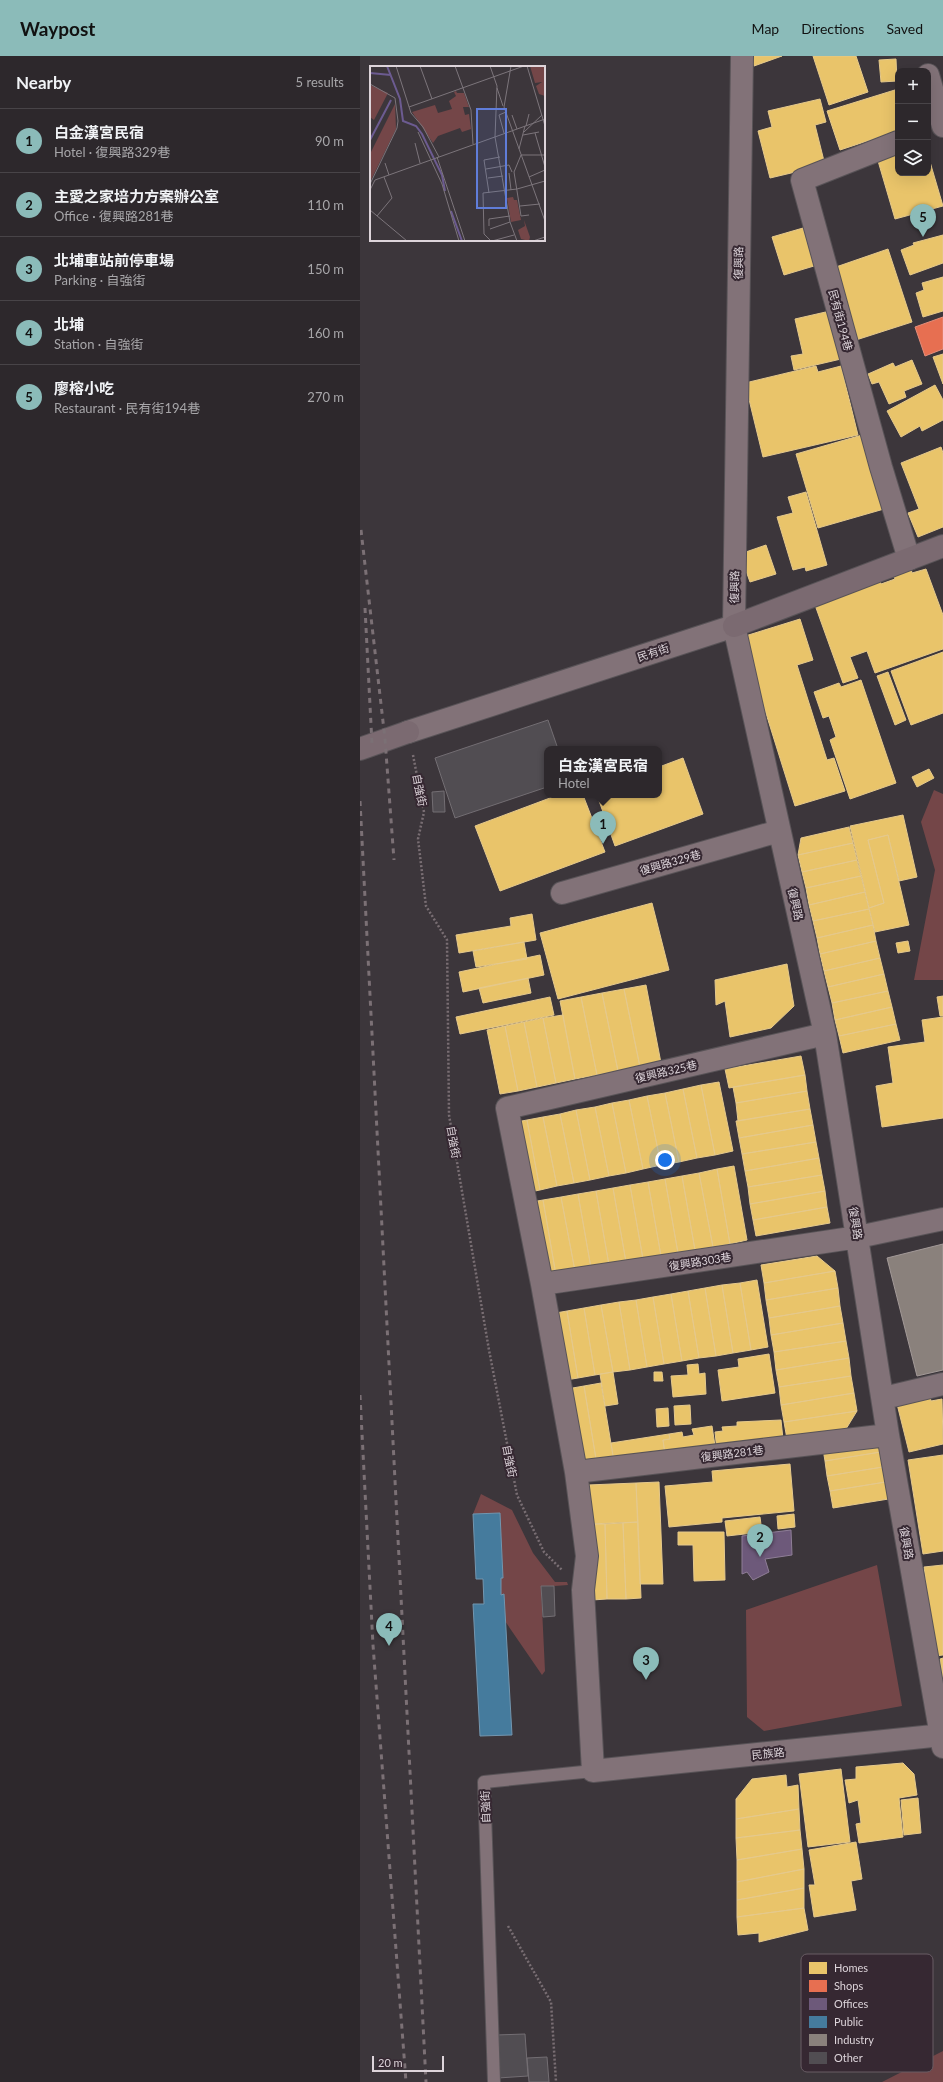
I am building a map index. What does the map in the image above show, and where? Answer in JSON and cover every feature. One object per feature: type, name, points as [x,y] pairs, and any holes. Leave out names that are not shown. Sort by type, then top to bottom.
[{"type":"street","name":"復興路","points":[[742,56],[734,626],[825,1034],[884,1398],[888,1435],[942,1739]]},
{"type":"street","points":[[923,56],[926,68]]},
{"type":"street","points":[[931,90],[938,127]]},
{"type":"street","name":"民有街194巷","points":[[895,143],[802,180],[881,467],[909,559]]},
{"type":"street","name":"民有街","points":[[360,749],[734,626],[943,546]]},
{"type":"street","name":"復興路329巷","points":[[562,893],[779,831]]},
{"type":"street","name":"復興路325巷","points":[[542,1284],[507,1108],[825,1034]]},
{"type":"street","name":"復興路303巷","points":[[542,1284],[858,1237],[943,1219]]},
{"type":"street","points":[[542,1284],[576,1472],[587,1556],[583,1590],[592,1771]]},
{"type":"street","points":[[884,1398],[943,1384]]},
{"type":"street","name":"復興路281巷","points":[[576,1472],[888,1435]]},
{"type":"street","name":"民族路","points":[[592,1771],[942,1739]]},
{"type":"lane","name":"自強街","points":[[494,2082],[484,1782],[592,1771]]},
{"type":"path","name":"自強街","points":[[408,732],[424,812],[418,839],[426,906],[447,940],[449,1115],[489,1350],[517,1495],[544,1552],[583,1590]]},
{"type":"path","points":[[488,1892],[551,2002],[556,2082]]},
{"type":"shaded area","points":[[934,790],[943,794],[943,980],[914,980],[935,870],[921,822]]},
{"type":"shaded area","points":[[481,1494],[512,1510],[533,1553],[555,1582],[567,1582],[568,1585],[541,1587],[545,1671],[542,1675],[505,1621],[504,1594],[501,1595],[501,1578],[503,1578],[500,1513],[473,1514]]},
{"type":"shaded area","points":[[877,1565],[902,1706],[764,1731],[747,1717],[746,1610]]},
{"type":"shaded area","points":[[943,2051],[943,2082],[882,2082],[902,2072],[933,2072],[933,2056]]},
{"type":"building: Homes","points":[[752,56],[782,56],[754,66]]},
{"type":"building: Homes","points":[[813,56],[856,56],[868,92],[829,105]]},
{"type":"building: Homes","points":[[896,59],[895,81],[881,82],[879,60]]},
{"type":"building: Homes","points":[[895,90],[895,132],[840,150],[827,111]]},
{"type":"building: Homes","points":[[820,99],[826,122],[815,125],[825,165],[770,178],[758,131],[772,127],[768,111]]},
{"type":"building: Homes","points":[[895,149],[895,176],[931,176],[931,165],[943,206],[895,219],[876,154]]},
{"type":"building: Homes","points":[[803,228],[814,266],[784,275],[772,237]]},
{"type":"building: Homes","points":[[943,235],[943,263],[910,275],[901,250],[914,245],[913,243]]},
{"type":"building: Homes","points":[[888,249],[912,322],[856,340],[833,268]]},
{"type":"building: Homes","points":[[943,277],[943,311],[923,317],[916,293],[924,290],[922,283]]},
{"type":"building: Homes","points":[[830,311],[841,359],[794,370],[791,356],[803,354],[795,319]]},
{"type":"building: Homes","points":[[943,354],[943,384],[933,357]]},
{"type":"building: Homes","points":[[912,360],[922,384],[904,391],[906,397],[889,404],[879,382],[872,384],[868,374],[893,363],[895,367]]},
{"type":"building: Homes","points":[[816,366],[818,372],[841,366],[858,435],[763,457],[745,383]]},
{"type":"building: Homes","points":[[935,385],[943,400],[943,420],[922,431],[920,426],[901,437],[887,411]]},
{"type":"building: Homes","points":[[862,435],[884,509],[818,528],[796,454]]},
{"type":"building: Homes","points":[[941,447],[943,453],[943,527],[918,537],[908,513],[919,509],[901,463]]},
{"type":"building: Homes","points":[[806,492],[827,565],[806,571],[805,567],[793,570],[777,517],[793,513],[788,497]]},
{"type":"building: Homes","points":[[766,545],[776,574],[750,582],[740,554]]},
{"type":"building: Homes","points":[[911,569],[912,573],[926,569],[943,615],[943,649],[875,673],[867,651],[850,657],[858,678],[843,683],[815,605],[880,581],[881,584],[895,579],[893,575]]},
{"type":"building: Homes","points":[[800,619],[813,660],[797,665],[827,760],[834,758],[845,791],[795,806],[742,637]]},
{"type":"building: Homes","points":[[943,652],[943,713],[911,725],[891,671]]},
{"type":"building: Homes","points":[[888,672],[906,720],[895,725],[877,676]]},
{"type":"building: Homes","points":[[861,680],[896,783],[850,799],[830,740],[836,737],[829,716],[823,718],[814,692],[839,683],[841,687]]},
{"type":"building: Homes","points":[[683,758],[703,814],[615,846],[598,798],[662,798],[662,766]]},
{"type":"building: Homes","points":[[929,769],[934,778],[917,787],[912,777]]},
{"type":"building: Homes","points":[[550,798],[584,798],[605,852],[500,891],[475,826]]},
{"type":"building: Homes","points":[[903,815],[917,877],[899,881],[888,835],[868,840],[884,903],[869,908],[850,826]]},
{"type":"building: Homes","points":[[849,827],[853,843],[798,855],[801,838]]},
{"type":"building: Homes","points":[[888,835],[909,925],[875,932],[869,908],[884,903],[868,840]]},
{"type":"building: Homes","points":[[853,843],[857,860],[802,872],[798,855]]},
{"type":"building: Homes","points":[[857,860],[861,876],[806,888],[802,872]]},
{"type":"building: Homes","points":[[861,876],[865,892],[809,905],[806,888]]},
{"type":"building: Homes","points":[[865,892],[869,909],[813,921],[809,905]]},
{"type":"building: Homes","points":[[652,903],[669,970],[558,999],[540,933]]},
{"type":"building: Homes","points":[[869,909],[873,925],[817,938],[813,921]]},
{"type":"building: Homes","points":[[532,914],[536,940],[459,953],[456,935],[511,926],[510,918]]},
{"type":"building: Homes","points":[[873,925],[876,941],[820,954],[817,938]]},
{"type":"building: Homes","points":[[876,941],[880,958],[824,971],[820,954]]},
{"type":"building: Homes","points":[[908,941],[910,951],[898,953],[896,943]]},
{"type":"building: Homes","points":[[524,942],[527,959],[476,967],[473,951]]},
{"type":"building: Homes","points":[[540,955],[544,975],[463,992],[459,972]]},
{"type":"building: Homes","points":[[880,958],[884,974],[828,987],[824,971]]},
{"type":"building: Homes","points":[[787,964],[794,1006],[771,1028],[730,1037],[725,1001],[716,1005],[715,980]]},
{"type":"building: Homes","points":[[884,974],[888,991],[832,1003],[828,987]]},
{"type":"building: Homes","points":[[528,978],[531,993],[483,1003],[479,988]]},
{"type":"building: Homes","points":[[646,985],[661,1063],[640,1067],[624,989]]},
{"type":"building: Homes","points":[[624,989],[640,1067],[618,1071],[602,993]]},
{"type":"building: Homes","points":[[888,991],[892,1007],[835,1020],[832,1003]]},
{"type":"building: Homes","points":[[602,993],[618,1071],[597,1075],[581,997]]},
{"type":"building: Homes","points":[[943,996],[943,1016],[940,1016],[937,997]]},
{"type":"building: Homes","points":[[550,997],[554,1015],[460,1034],[456,1017]]},
{"type":"building: Homes","points":[[581,997],[597,1075],[575,1079],[560,1001]]},
{"type":"building: Homes","points":[[892,1007],[896,1024],[839,1036],[835,1020]]},
{"type":"building: Homes","points":[[563,1015],[575,1079],[556,1083],[543,1018]]},
{"type":"building: Homes","points":[[943,1017],[943,1118],[882,1127],[876,1086],[893,1083],[888,1047],[925,1042],[922,1020]]},
{"type":"building: Homes","points":[[543,1018],[556,1083],[537,1087],[524,1022]]},
{"type":"building: Homes","points":[[524,1022],[537,1087],[518,1091],[505,1026]]},
{"type":"building: Homes","points":[[896,1024],[900,1040],[843,1053],[839,1036]]},
{"type":"building: Homes","points":[[505,1026],[518,1091],[500,1094],[487,1030]]},
{"type":"building: Homes","points":[[801,1056],[805,1075],[729,1088],[725,1069]]},
{"type":"building: Homes","points":[[805,1075],[807,1091],[736,1103],[733,1087]]},
{"type":"building: Homes","points":[[719,1082],[733,1151],[715,1155],[701,1085]]},
{"type":"building: Homes","points":[[701,1085],[715,1155],[697,1158],[683,1089]]},
{"type":"building: Homes","points":[[683,1089],[697,1158],[679,1162],[665,1093]]},
{"type":"building: Homes","points":[[807,1091],[810,1109],[738,1121],[736,1103]]},
{"type":"building: Homes","points":[[665,1093],[679,1162],[661,1165],[647,1096]]},
{"type":"building: Homes","points":[[647,1096],[661,1165],[643,1169],[629,1100]]},
{"type":"building: Homes","points":[[629,1100],[643,1169],[626,1173],[612,1103]]},
{"type":"building: Homes","points":[[612,1103],[626,1173],[609,1176],[595,1107]]},
{"type":"building: Homes","points":[[595,1107],[609,1176],[590,1180],[576,1110]]},
{"type":"building: Homes","points":[[810,1109],[813,1125],[739,1138],[736,1121]]},
{"type":"building: Homes","points":[[576,1110],[590,1180],[574,1183],[560,1114]]},
{"type":"building: Homes","points":[[560,1114],[574,1183],[557,1186],[543,1117]]},
{"type":"building: Homes","points":[[543,1117],[557,1186],[540,1190],[527,1120]]},
{"type":"building: Homes","points":[[527,1120],[540,1190],[525,1193],[511,1123]]},
{"type":"building: Homes","points":[[813,1125],[816,1142],[742,1154],[739,1138]]},
{"type":"building: Homes","points":[[816,1142],[819,1158],[745,1171],[742,1154]]},
{"type":"building: Homes","points":[[819,1158],[822,1175],[748,1187],[745,1171]]},
{"type":"building: Homes","points":[[734,1166],[747,1240],[730,1244],[717,1169]]},
{"type":"building: Homes","points":[[717,1169],[730,1244],[713,1247],[699,1173]]},
{"type":"building: Homes","points":[[699,1173],[713,1247],[695,1250],[682,1176]]},
{"type":"building: Homes","points":[[822,1175],[825,1191],[750,1204],[748,1187]]},
{"type":"building: Homes","points":[[682,1176],[695,1250],[678,1253],[665,1179]]},
{"type":"building: Homes","points":[[665,1179],[678,1253],[661,1256],[648,1182]]},
{"type":"building: Homes","points":[[648,1182],[661,1256],[643,1259],[630,1185]]},
{"type":"building: Homes","points":[[630,1185],[643,1259],[626,1262],[613,1188]]},
{"type":"building: Homes","points":[[613,1188],[626,1262],[609,1265],[596,1191]]},
{"type":"building: Homes","points":[[596,1191],[609,1265],[591,1268],[578,1194]]},
{"type":"building: Homes","points":[[825,1191],[827,1207],[753,1220],[750,1204]]},
{"type":"building: Homes","points":[[578,1194],[591,1268],[575,1271],[561,1197]]},
{"type":"building: Homes","points":[[561,1197],[575,1271],[556,1275],[543,1200]]},
{"type":"building: Homes","points":[[543,1200],[556,1275],[540,1277],[526,1203]]},
{"type":"building: Homes","points":[[827,1207],[830,1223],[756,1236],[753,1220]]},
{"type":"building: Homes","points":[[817,1256],[835,1271],[764,1283],[761,1265]]},
{"type":"building: Homes","points":[[835,1271],[838,1288],[766,1300],[764,1283]]},
{"type":"building: Homes","points":[[757,1280],[768,1347],[751,1350],[740,1283]]},
{"type":"building: Homes","points":[[740,1283],[751,1350],[733,1353],[722,1285]]},
{"type":"building: Homes","points":[[722,1285],[733,1353],[716,1356],[705,1288]]},
{"type":"building: Homes","points":[[705,1288],[716,1356],[699,1358],[688,1291]]},
{"type":"building: Homes","points":[[838,1288],[840,1306],[769,1318],[766,1300]]},
{"type":"building: Homes","points":[[688,1291],[699,1358],[682,1361],[671,1294]]},
{"type":"building: Homes","points":[[671,1294],[682,1361],[664,1364],[653,1297]]},
{"type":"building: Homes","points":[[653,1297],[664,1364],[647,1367],[636,1300]]},
{"type":"building: Homes","points":[[636,1300],[647,1367],[630,1370],[619,1302]]},
{"type":"building: Homes","points":[[619,1302],[630,1370],[613,1372],[601,1305]]},
{"type":"building: Homes","points":[[601,1305],[613,1372],[595,1375],[584,1308]]},
{"type":"building: Homes","points":[[840,1306],[843,1323],[771,1335],[769,1318]]},
{"type":"building: Homes","points":[[584,1308],[595,1375],[578,1378],[567,1311]]},
{"type":"building: Homes","points":[[567,1311],[578,1378],[560,1381],[550,1314]]},
{"type":"building: Homes","points":[[843,1323],[846,1341],[774,1352],[771,1335]]},
{"type":"building: Homes","points":[[846,1341],[849,1358],[776,1370],[774,1352]]},
{"type":"building: Homes","points":[[769,1354],[775,1393],[722,1401],[718,1370],[739,1367],[738,1359]]},
{"type":"building: Homes","points":[[849,1358],[851,1376],[779,1387],[776,1370]]},
{"type":"building: Homes","points":[[698,1364],[699,1374],[705,1373],[706,1394],[673,1397],[671,1376],[688,1375],[687,1365]]},
{"type":"building: Homes","points":[[613,1372],[618,1404],[605,1406],[600,1374]]},
{"type":"building: Homes","points":[[654,1372],[662,1372],[663,1381],[654,1381]]},
{"type":"building: Homes","points":[[851,1376],[854,1393],[781,1405],[779,1387]]},
{"type":"building: Homes","points":[[601,1383],[614,1462],[597,1465],[584,1386]]},
{"type":"building: Homes","points":[[584,1386],[597,1465],[579,1468],[567,1389]]},
{"type":"building: Homes","points":[[854,1393],[857,1411],[784,1422],[781,1405]]},
{"type":"building: Homes","points":[[930,1397],[931,1401],[942,1399],[943,1444],[909,1452],[897,1404]]},
{"type":"building: Homes","points":[[690,1405],[691,1424],[675,1425],[674,1406]]},
{"type":"building: Homes","points":[[668,1408],[669,1426],[657,1427],[656,1409]]},
{"type":"building: Homes","points":[[857,1411],[846,1429],[787,1439],[784,1422]]},
{"type":"building: Homes","points":[[781,1420],[783,1439],[717,1451],[715,1432],[723,1431],[722,1427],[737,1426],[737,1422]]},
{"type":"building: Homes","points":[[712,1426],[715,1446],[665,1454],[663,1440],[670,1439],[669,1434],[682,1432],[683,1437],[694,1435],[692,1429]]},
{"type":"building: Homes","points":[[878,1433],[893,1450],[825,1461],[822,1443]]},
{"type":"building: Homes","points":[[669,1434],[670,1439],[663,1440],[665,1454],[614,1462],[611,1443]]},
{"type":"building: Homes","points":[[893,1450],[895,1465],[827,1476],[825,1461]]},
{"type":"building: Homes","points":[[943,1455],[943,1551],[923,1554],[908,1460]]},
{"type":"building: Homes","points":[[790,1464],[794,1511],[722,1518],[722,1522],[669,1527],[665,1486],[713,1482],[712,1471]]},
{"type":"building: Homes","points":[[895,1465],[898,1480],[830,1491],[827,1476]]},
{"type":"building: Homes","points":[[898,1480],[901,1497],[833,1508],[830,1491]]},
{"type":"building: Homes","points":[[659,1482],[663,1584],[640,1584],[636,1483]]},
{"type":"building: Homes","points":[[636,1483],[638,1522],[589,1524],[588,1485]]},
{"type":"building: Homes","points":[[794,1514],[795,1527],[778,1529],[777,1516]]},
{"type":"building: Homes","points":[[760,1517],[762,1532],[727,1536],[725,1521]]},
{"type":"building: Homes","points":[[638,1522],[641,1598],[626,1599],[623,1523]]},
{"type":"building: Homes","points":[[623,1523],[626,1599],[607,1599],[605,1524]]},
{"type":"building: Homes","points":[[589,1524],[605,1524],[607,1599],[592,1600]]},
{"type":"building: Homes","points":[[678,1532],[724,1532],[725,1580],[694,1581],[693,1545],[678,1545]]},
{"type":"building: Homes","points":[[943,1565],[943,1655],[935,1656],[924,1567]]},
{"type":"building: Homes","points":[[943,1658],[943,1686],[940,1659]]},
{"type":"building: Homes","points":[[903,1763],[914,1774],[917,1795],[899,1798],[903,1837],[859,1843],[856,1824],[861,1823],[858,1800],[849,1803],[845,1780],[856,1779],[856,1767]]},
{"type":"building: Homes","points":[[841,1769],[850,1842],[808,1847],[799,1774]]},
{"type":"building: Homes","points":[[786,1775],[787,1787],[798,1785],[799,1809],[736,1819],[736,1799],[752,1779]]},
{"type":"building: Homes","points":[[918,1798],[921,1833],[904,1835],[901,1800]]},
{"type":"building: Homes","points":[[799,1809],[800,1830],[736,1838],[736,1819]]},
{"type":"building: Homes","points":[[800,1830],[802,1849],[737,1860],[736,1838]]},
{"type":"building: Homes","points":[[856,1842],[862,1879],[851,1881],[856,1910],[814,1917],[809,1885],[815,1885],[809,1850]]},
{"type":"building: Homes","points":[[802,1849],[804,1869],[737,1882],[737,1860]]},
{"type":"building: Homes","points":[[804,1869],[804,1888],[737,1900],[737,1882]]},
{"type":"building: Homes","points":[[804,1888],[804,1908],[737,1917],[737,1900]]},
{"type":"building: Homes","points":[[804,1908],[808,1930],[759,1942],[759,1933],[738,1935],[737,1917]]},
{"type":"building: Shops","points":[[943,317],[943,349],[925,356],[915,327]]},
{"type":"building: Offices","points":[[791,1530],[792,1555],[765,1559],[769,1572],[753,1580],[747,1572],[742,1574],[742,1536]]},
{"type":"building: Public","points":[[500,1513],[503,1578],[501,1578],[501,1595],[504,1594],[512,1735],[480,1736],[473,1604],[484,1604],[483,1579],[476,1579],[473,1514]]},
{"type":"building: Industry","points":[[943,1244],[943,1370],[917,1376],[887,1258]]},
{"type":"building: Other","points":[[548,720],[557,746],[544,746],[544,788],[455,818],[435,758]]},
{"type":"building: Other","points":[[444,791],[445,812],[433,812],[432,792]]},
{"type":"building: Other","points":[[541,1586],[554,1586],[555,1616],[543,1617]]},
{"type":"building: Other","points":[[525,2034],[528,2076],[498,2078],[496,2035]]},
{"type":"building: Other","points":[[547,2057],[549,2082],[529,2082],[527,2058]]},
{"type":"railway","points":[[361,530],[385,739],[394,860]]},
{"type":"railway","points":[[365,608],[372,744]]},
{"type":"railway","points":[[360,801],[426,2082]]},
{"type":"railway","points":[[360,1395],[373,1645],[406,2082]]},
{"type":"place","name":"廖榕小吃","points":[[923,237]]},
{"type":"place","name":"白金漢宮民宿","points":[[603,844]]},
{"type":"place","name":"主愛之家培力方案辦公室","points":[[760,1557]]},
{"type":"place","name":"北埔","points":[[389,1646]]},
{"type":"place","name":"北埔車站前停車場","points":[[646,1680]]}]
